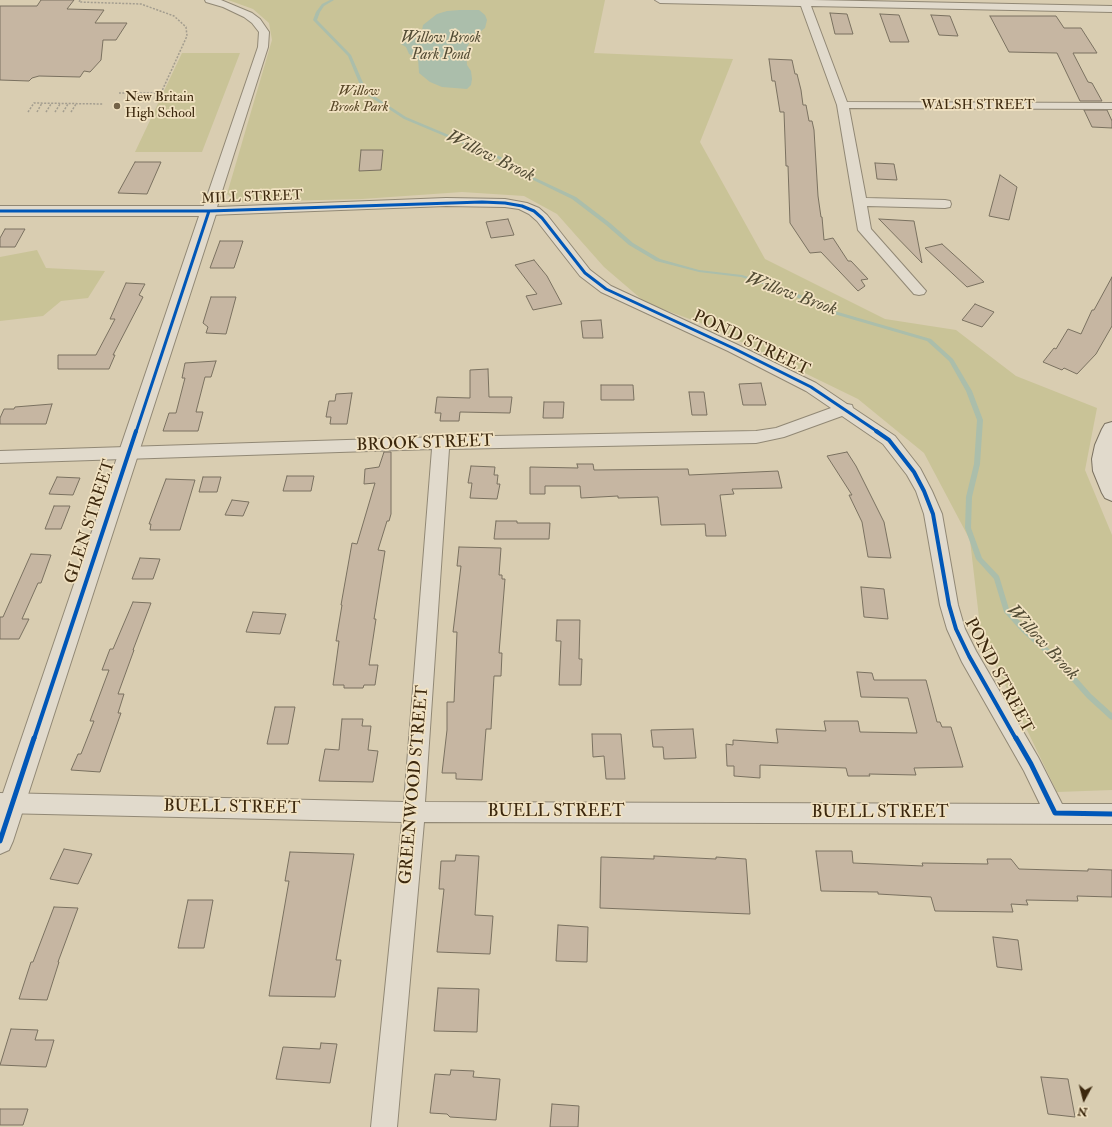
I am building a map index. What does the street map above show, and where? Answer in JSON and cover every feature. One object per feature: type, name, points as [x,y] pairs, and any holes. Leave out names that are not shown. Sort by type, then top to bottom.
[{"type":"street","points":[[209,211],[263,47],[264,32],[256,21],[248,15],[227,5],[210,0]]},
{"type":"street","points":[[660,0],[1112,9]]},
{"type":"street","points":[[805,3],[843,105],[865,230],[919,291]]},
{"type":"street","name":"WALSH STREET","points":[[843,105],[1112,106]]},
{"type":"street","name":"MILL STREET","points":[[0,211],[209,211],[446,202],[505,203]]},
{"type":"street","points":[[860,202],[945,204]]},
{"type":"street","name":"POND STREET","points":[[505,203],[522,206],[534,211],[542,218],[585,273],[606,289],[733,348],[811,387],[846,409],[888,440],[914,472],[933,514],[949,605],[956,629],[969,656],[1030,764],[1055,813]]},
{"type":"street","name":"GLEN STREET","points":[[0,841],[6,803],[128,453],[209,211]]},
{"type":"street","name":"BROOK STREET","points":[[0,457],[441,443],[756,437],[778,434],[846,409]]},
{"type":"street","points":[[1112,429],[1105,445],[1102,459],[1105,476],[1112,494]]},
{"type":"street","name":"GREENWOOD STREET","points":[[384,1127],[414,812],[441,443]]},
{"type":"street","name":"BUELL STREET","points":[[6,803],[414,812],[1112,814]]},
{"type":"path","points":[[80,0],[79,2],[141,4],[174,16],[186,27],[187,36],[161,93],[119,93]]},
{"type":"path","points":[[47,103],[50,99]]},
{"type":"path","points":[[28,112],[34,103],[103,104]]},
{"type":"path","points":[[37,112],[42,103]]},
{"type":"path","points":[[46,112],[51,103]]},
{"type":"path","points":[[55,112],[60,103]]},
{"type":"path","points":[[63,112],[68,103]]},
{"type":"path","points":[[71,112],[77,103]]},
{"type":"green space","name":"Willow Brook Park","points":[[228,0],[605,0],[594,53],[733,59],[700,142],[765,259],[885,319],[956,330],[1016,376],[1097,408],[1085,470],[1112,535],[1112,790],[1057,792],[981,635],[970,540],[924,453],[858,399],[706,325],[646,303],[604,267],[557,214],[524,196],[462,192],[362,199],[239,202],[227,194],[272,40],[269,23],[253,9]]},
{"type":"green space","points":[[182,53],[240,53],[202,152],[135,152]]},
{"type":"green space","points":[[37,250],[46,268],[105,271],[88,298],[61,301],[43,316],[0,321],[0,257]]},
{"type":"water","name":"Willow Brook Park Pond","points":[[479,10],[485,15],[487,20],[485,28],[471,39],[466,50],[467,65],[471,71],[472,79],[471,85],[467,89],[442,87],[430,82],[419,73],[418,58],[409,54],[406,47],[401,44],[403,41],[422,30],[423,25],[437,14],[447,11]]},
{"type":"building","points":[[41,0],[74,0],[67,9],[104,10],[95,23],[127,23],[116,40],[103,40],[101,60],[90,72],[84,71],[80,77],[39,76],[32,78],[29,81],[0,80],[0,6],[37,6]]},
{"type":"building","points":[[830,13],[847,14],[853,34],[835,34]]},
{"type":"building","points":[[880,14],[899,15],[909,42],[890,42]]},
{"type":"building","points":[[931,15],[950,16],[958,36],[939,35]]},
{"type":"building","points":[[990,16],[1056,16],[1064,28],[1081,28],[1097,53],[1073,53],[1088,82],[1092,83],[1102,101],[1080,101],[1057,53],[1009,52]]},
{"type":"building","points":[[769,59],[792,60],[801,90],[803,105],[806,105],[809,121],[812,121],[814,130],[818,196],[824,240],[833,238],[848,261],[851,261],[868,279],[861,280],[865,286],[858,291],[821,252],[810,253],[790,223],[784,112],[780,112],[775,81],[772,81]]},
{"type":"building","points":[[1084,110],[1107,110],[1112,121],[1112,128],[1092,127]]},
{"type":"building","points":[[361,150],[383,150],[381,170],[359,171]]},
{"type":"building","points":[[135,162],[161,162],[147,194],[118,193]]},
{"type":"building","points":[[875,163],[894,164],[897,180],[877,179]]},
{"type":"building","points":[[1000,175],[1017,187],[1009,220],[989,216]]},
{"type":"building","points":[[508,219],[514,235],[491,238],[486,222]]},
{"type":"building","points":[[879,219],[914,221],[922,263]]},
{"type":"building","points":[[5,229],[25,229],[15,247],[0,247],[0,238]]},
{"type":"building","points":[[220,241],[243,241],[234,268],[210,268]]},
{"type":"building","points":[[942,244],[984,282],[967,287],[925,248]]},
{"type":"building","points":[[534,260],[547,276],[562,304],[533,310],[526,296],[537,294],[515,265]]},
{"type":"building","points":[[1112,277],[1112,326],[1096,354],[1077,374],[1064,368],[1062,370],[1043,362],[1054,348],[1056,349],[1068,329],[1081,334],[1092,310],[1094,310]]},
{"type":"building","points":[[126,283],[145,284],[139,295],[143,297],[113,355],[115,355],[109,369],[58,369],[58,355],[96,355],[115,319],[110,319]]},
{"type":"building","points":[[211,297],[236,297],[226,334],[206,333],[208,327],[203,323]]},
{"type":"building","points":[[975,304],[994,312],[982,327],[962,320]]},
{"type":"building","points":[[601,320],[603,338],[583,338],[581,321]]},
{"type":"building","points":[[216,361],[211,377],[205,377],[196,412],[203,412],[198,431],[163,431],[169,413],[176,413],[185,378],[182,378],[185,363]]},
{"type":"building","points":[[488,369],[489,397],[512,397],[510,413],[460,412],[459,421],[440,421],[441,413],[435,413],[437,397],[470,398],[470,370]]},
{"type":"building","points":[[761,383],[766,405],[743,405],[739,384]]},
{"type":"building","points":[[601,385],[633,385],[634,400],[601,400]]},
{"type":"building","points":[[689,392],[704,392],[707,415],[692,415]]},
{"type":"building","points":[[352,393],[347,424],[330,424],[331,417],[326,417],[329,401],[335,401],[336,394]]},
{"type":"building","points":[[544,402],[564,402],[563,418],[543,418]]},
{"type":"building","points":[[52,404],[46,424],[0,424],[0,418],[4,409]]},
{"type":"building","points":[[384,452],[391,452],[391,514],[389,521],[387,521],[378,550],[385,551],[374,619],[376,619],[369,665],[378,665],[375,685],[364,685],[363,688],[344,688],[344,685],[333,685],[339,641],[336,641],[341,605],[352,543],[357,544],[375,483],[364,484],[365,469],[379,467]]},
{"type":"building","points":[[847,452],[856,466],[884,522],[891,558],[868,557],[862,522],[849,495],[852,495],[827,456]]},
{"type":"building","points":[[577,464],[593,464],[594,470],[688,469],[689,475],[778,471],[782,488],[732,489],[734,494],[720,495],[726,536],[706,536],[705,524],[661,525],[658,497],[618,498],[618,496],[581,498],[580,486],[545,486],[545,494],[530,494],[530,467],[578,468]]},
{"type":"building","points":[[471,466],[495,467],[494,475],[498,475],[497,484],[500,484],[497,499],[470,498],[472,483],[468,483]]},
{"type":"building","points":[[287,476],[314,476],[311,491],[283,491]]},
{"type":"building","points":[[57,477],[80,478],[73,495],[49,494]]},
{"type":"building","points":[[203,477],[221,477],[217,492],[199,492]]},
{"type":"building","points":[[166,479],[195,480],[180,530],[150,530],[151,524],[149,524]]},
{"type":"building","points":[[232,500],[249,502],[243,516],[225,515]]},
{"type":"building","points":[[54,506],[70,506],[61,529],[45,529]]},
{"type":"building","points":[[496,521],[517,521],[517,523],[550,523],[549,539],[494,539]]},
{"type":"building","points":[[459,547],[501,548],[499,575],[502,575],[502,579],[505,579],[499,653],[502,653],[501,676],[494,676],[491,729],[486,729],[482,780],[456,779],[456,773],[442,773],[447,730],[447,702],[454,702],[457,632],[453,632],[461,566],[457,566]]},
{"type":"building","points":[[31,554],[51,555],[41,583],[38,583],[22,619],[29,619],[19,639],[0,639],[0,617],[3,617]]},
{"type":"building","points":[[140,558],[160,559],[153,579],[132,579]]},
{"type":"building","points":[[861,587],[884,589],[888,619],[864,617]]},
{"type":"building","points":[[133,602],[151,603],[118,694],[124,694],[118,713],[121,713],[100,772],[71,770],[78,754],[81,754],[94,721],[90,721],[109,670],[102,670],[110,649],[113,649]]},
{"type":"building","points":[[253,612],[286,614],[280,634],[246,632]]},
{"type":"building","points":[[557,620],[580,620],[579,659],[582,659],[581,685],[559,685],[561,641],[556,641]]},
{"type":"building","points":[[857,672],[872,673],[874,680],[926,680],[937,722],[940,722],[942,727],[951,727],[963,767],[914,768],[916,775],[869,774],[870,776],[848,776],[846,768],[760,765],[760,778],[734,776],[734,766],[727,766],[726,744],[733,745],[733,740],[778,743],[776,729],[826,731],[824,721],[858,721],[860,732],[917,733],[908,698],[861,697]]},
{"type":"building","points":[[275,707],[295,707],[288,744],[267,744]]},
{"type":"building","points":[[342,719],[363,719],[362,726],[371,726],[368,750],[378,751],[373,782],[319,781],[325,749],[339,750]]},
{"type":"building","points":[[693,729],[696,758],[664,759],[663,747],[653,747],[651,730]]},
{"type":"building","points":[[592,734],[621,734],[625,779],[606,779],[604,756],[593,757]]},
{"type":"building","points":[[64,849],[92,854],[78,884],[50,879]]},
{"type":"building","points":[[816,851],[852,851],[853,863],[923,866],[922,863],[988,864],[987,859],[1011,859],[1019,869],[1088,871],[1088,869],[1112,870],[1112,897],[1077,896],[1078,901],[1026,900],[1028,905],[1011,904],[1013,912],[935,911],[931,897],[878,894],[878,892],[821,891]]},
{"type":"building","points":[[290,852],[354,854],[336,960],[341,960],[335,997],[269,996],[289,881],[285,881]]},
{"type":"building","points":[[456,855],[479,856],[475,915],[493,916],[490,954],[437,952],[444,889],[439,889],[441,861],[455,861]]},
{"type":"building","points":[[654,856],[746,859],[750,914],[600,908],[601,857],[654,859]]},
{"type":"building","points":[[188,900],[213,900],[204,948],[178,948]]},
{"type":"building","points":[[54,907],[78,908],[58,962],[47,1000],[19,999],[31,962],[33,962]]},
{"type":"building","points":[[558,925],[588,927],[587,962],[556,961]]},
{"type":"building","points":[[993,937],[1018,940],[1022,970],[997,967]]},
{"type":"building","points":[[438,988],[479,989],[477,1032],[434,1031]]},
{"type":"building","points":[[11,1029],[38,1030],[35,1040],[54,1040],[46,1067],[0,1065]]},
{"type":"building","points":[[321,1043],[337,1044],[330,1083],[276,1079],[283,1047],[320,1049]]},
{"type":"building","points":[[451,1070],[474,1071],[473,1077],[500,1079],[496,1120],[450,1117],[447,1114],[430,1113],[435,1074],[450,1075]]},
{"type":"building","points":[[1041,1077],[1068,1079],[1075,1117],[1048,1114]]},
{"type":"building","points":[[552,1104],[579,1106],[578,1127],[550,1127]]},
{"type":"building","points":[[0,1109],[28,1109],[23,1125],[0,1125]]},
{"type":"waterway","name":"Willow Brook","points":[[332,0],[323,5],[315,20],[350,56],[362,85],[370,95],[405,118],[498,157],[528,176],[574,198],[631,244],[658,260],[699,271],[742,276],[786,290],[829,311],[929,340],[951,360],[969,391],[980,420],[977,464],[969,497],[968,528],[979,559],[997,578],[1006,610],[1024,630],[1057,660],[1089,696],[1112,717]]},
{"type":"cycle path","points":[[0,211],[209,211],[482,202],[505,203],[522,206],[534,211],[542,218],[585,273],[606,289],[733,348],[811,387],[889,440],[914,472],[924,491],[933,514],[949,605],[956,629],[969,656],[1031,764],[1055,813],[1112,814]]},
{"type":"cycle path","points":[[0,841],[209,211]]},
{"type":"place","name":"New Britain High School","points":[[117,106]]}]
